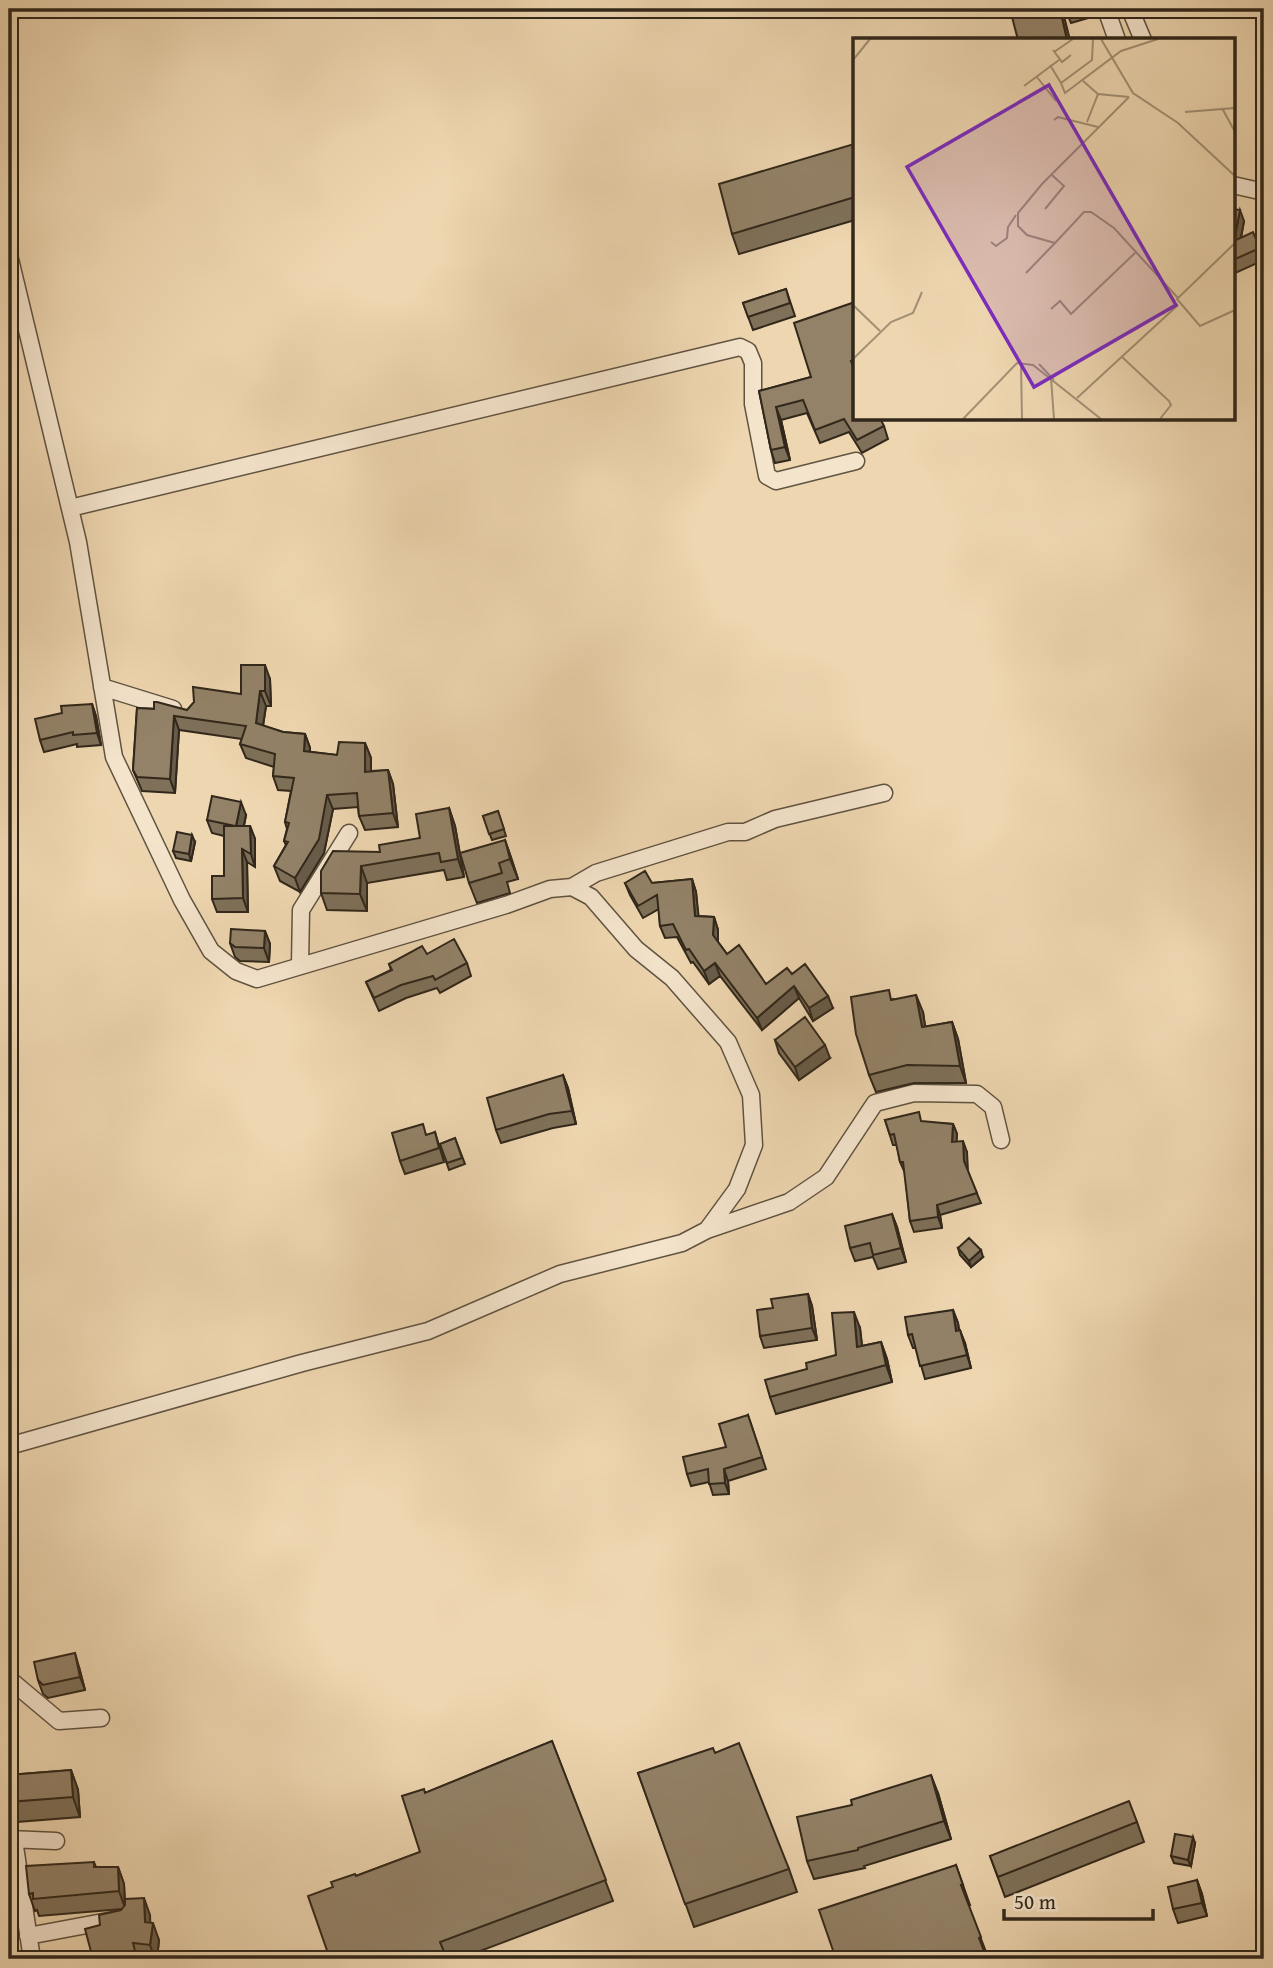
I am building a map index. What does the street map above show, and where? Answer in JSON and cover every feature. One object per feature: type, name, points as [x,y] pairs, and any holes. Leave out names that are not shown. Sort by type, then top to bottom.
[{"type":"street","points":[[1106,9],[1116,38]]},
{"type":"street","points":[[1130,9],[1142,38]]},
{"type":"street","points":[[1234,185],[1264,192]]},
{"type":"street","points":[[9,255],[78,541],[114,757],[182,900],[211,951],[236,971],[257,979],[506,905],[550,889],[572,887],[596,873],[728,832],[745,832],[775,820],[884,793]]},
{"type":"street","points":[[70,508],[740,347],[748,351],[753,363],[753,404],[767,476],[776,481],[856,461]]},
{"type":"street","points":[[102,687],[189,714]]},
{"type":"street","points":[[300,965],[301,910],[349,834]]},
{"type":"street","points":[[572,887],[591,897],[636,949],[672,978],[728,1042],[751,1095],[754,1145],[737,1189],[707,1230]]},
{"type":"street","points":[[9,1446],[302,1363],[428,1331],[560,1274],[682,1243],[707,1230],[789,1202],[826,1177],[875,1103],[914,1093],[977,1094],[993,1107],[1001,1140]]},
{"type":"street","points":[[9,1679],[59,1721],[101,1718]]},
{"type":"street","points":[[32,1959],[11,1840],[56,1841]]},
{"type":"street","points":[[28,1936],[121,1919]]},
{"type":"building","points":[[1030,9],[1060,9],[1067,38],[1017,38],[1011,13]]},
{"type":"building","points":[[1068,9],[1092,9],[1092,10],[1068,16]]},
{"type":"building","points":[[853,144],[853,198],[732,234],[719,184]]},
{"type":"building","points":[[1234,209],[1240,210],[1234,241]]},
{"type":"building","points":[[1253,232],[1260,248],[1234,260],[1234,241]]},
{"type":"building","points":[[786,289],[790,303],[748,317],[743,303]]},
{"type":"building","points":[[853,303],[853,420],[881,420],[884,426],[857,440],[844,419],[815,430],[803,400],[776,407],[785,447],[771,450],[759,391],[811,377],[794,323]]},
{"type":"building","points":[[241,665],[265,665],[265,691],[260,691],[256,723],[283,732],[305,734],[304,751],[337,755],[339,742],[365,743],[365,772],[388,770],[393,813],[359,816],[357,793],[327,795],[319,839],[295,878],[274,866],[288,842],[284,841],[289,823],[285,822],[294,778],[273,776],[275,754],[240,744],[246,726],[174,716],[170,779],[137,777],[133,770],[137,708],[154,709],[154,702],[157,702],[187,710],[194,702],[193,687],[241,694]]},
{"type":"building","points":[[92,704],[97,733],[73,735],[73,732],[40,740],[35,719],[62,713],[61,706]]},
{"type":"building","points":[[212,796],[241,802],[236,826],[250,826],[251,854],[242,849],[243,898],[212,899],[212,876],[224,876],[224,826],[235,826],[207,820]]},
{"type":"building","points":[[449,808],[458,859],[441,862],[439,853],[361,866],[360,894],[321,893],[321,871],[333,851],[380,852],[379,845],[420,838],[416,814]]},
{"type":"building","points":[[498,811],[504,829],[489,834],[483,816]]},
{"type":"building","points":[[177,832],[192,835],[189,854],[173,851]]},
{"type":"building","points":[[505,840],[510,859],[499,863],[502,873],[469,883],[460,853]]},
{"type":"building","points":[[645,871],[652,883],[692,879],[695,916],[714,917],[713,935],[727,954],[739,945],[766,984],[787,968],[792,974],[805,964],[828,996],[809,1008],[794,986],[757,1018],[715,963],[704,971],[689,949],[686,950],[673,924],[660,926],[657,895],[638,906],[625,883]]},
{"type":"building","points":[[231,929],[265,931],[264,948],[235,947],[230,943]]},
{"type":"building","points":[[454,939],[467,963],[435,980],[433,976],[401,985],[374,998],[366,982],[392,970],[389,964],[422,946],[427,954]]},
{"type":"building","points":[[889,990],[891,1000],[916,995],[922,1027],[952,1022],[960,1066],[907,1065],[869,1075],[856,1034],[851,997]]},
{"type":"building","points":[[805,1017],[825,1045],[795,1067],[775,1040]]},
{"type":"building","points":[[563,1075],[572,1111],[549,1114],[496,1130],[487,1098]]},
{"type":"building","points":[[919,1112],[921,1121],[953,1124],[952,1142],[963,1141],[964,1161],[977,1193],[937,1205],[938,1217],[910,1221],[903,1162],[900,1162],[894,1134],[890,1135],[885,1120]]},
{"type":"building","points":[[423,1124],[426,1135],[435,1132],[439,1148],[400,1161],[392,1133]]},
{"type":"building","points":[[455,1138],[462,1158],[447,1163],[440,1144]]},
{"type":"building","points":[[892,1214],[901,1248],[873,1255],[870,1243],[850,1248],[845,1226]]},
{"type":"building","points":[[969,1238],[981,1250],[969,1261],[958,1248]]},
{"type":"building","points":[[808,1294],[812,1328],[760,1336],[757,1310],[773,1308],[771,1299]]},
{"type":"building","points":[[953,1310],[956,1331],[960,1330],[967,1355],[920,1366],[912,1334],[908,1335],[905,1317]]},
{"type":"building","points":[[854,1312],[857,1347],[881,1342],[886,1365],[770,1397],[765,1380],[807,1369],[806,1363],[836,1355],[832,1313]]},
{"type":"building","points":[[748,1415],[762,1457],[724,1469],[725,1483],[709,1484],[708,1469],[687,1474],[683,1457],[726,1447],[719,1424]]},
{"type":"building","points":[[75,1653],[80,1677],[43,1685],[38,1680],[34,1662]]},
{"type":"building","points":[[552,1741],[606,1880],[440,1942],[447,1959],[330,1959],[308,1896],[333,1887],[331,1882],[355,1874],[356,1876],[420,1852],[402,1796],[424,1789],[425,1793]]},
{"type":"building","points":[[739,1743],[789,1869],[685,1904],[638,1773],[713,1748],[715,1753]]},
{"type":"building","points":[[71,1770],[73,1797],[9,1802],[9,1775]]},
{"type":"building","points":[[931,1775],[944,1821],[858,1850],[807,1861],[797,1817],[852,1805],[851,1800]]},
{"type":"building","points":[[1129,1801],[1137,1822],[998,1877],[990,1856]]},
{"type":"building","points":[[1175,1834],[1193,1837],[1188,1860],[1171,1856]]},
{"type":"building","points":[[94,1862],[94,1867],[118,1867],[119,1891],[33,1899],[33,1893],[29,1894],[26,1866]]},
{"type":"building","points":[[956,1865],[987,1959],[836,1959],[819,1910]]},
{"type":"building","points":[[1197,1880],[1202,1903],[1173,1909],[1168,1887]]},
{"type":"building","points":[[144,1898],[145,1922],[153,1923],[150,1945],[133,1943],[137,1959],[93,1959],[85,1929],[100,1925],[99,1915],[121,1910],[125,1899]]}]
